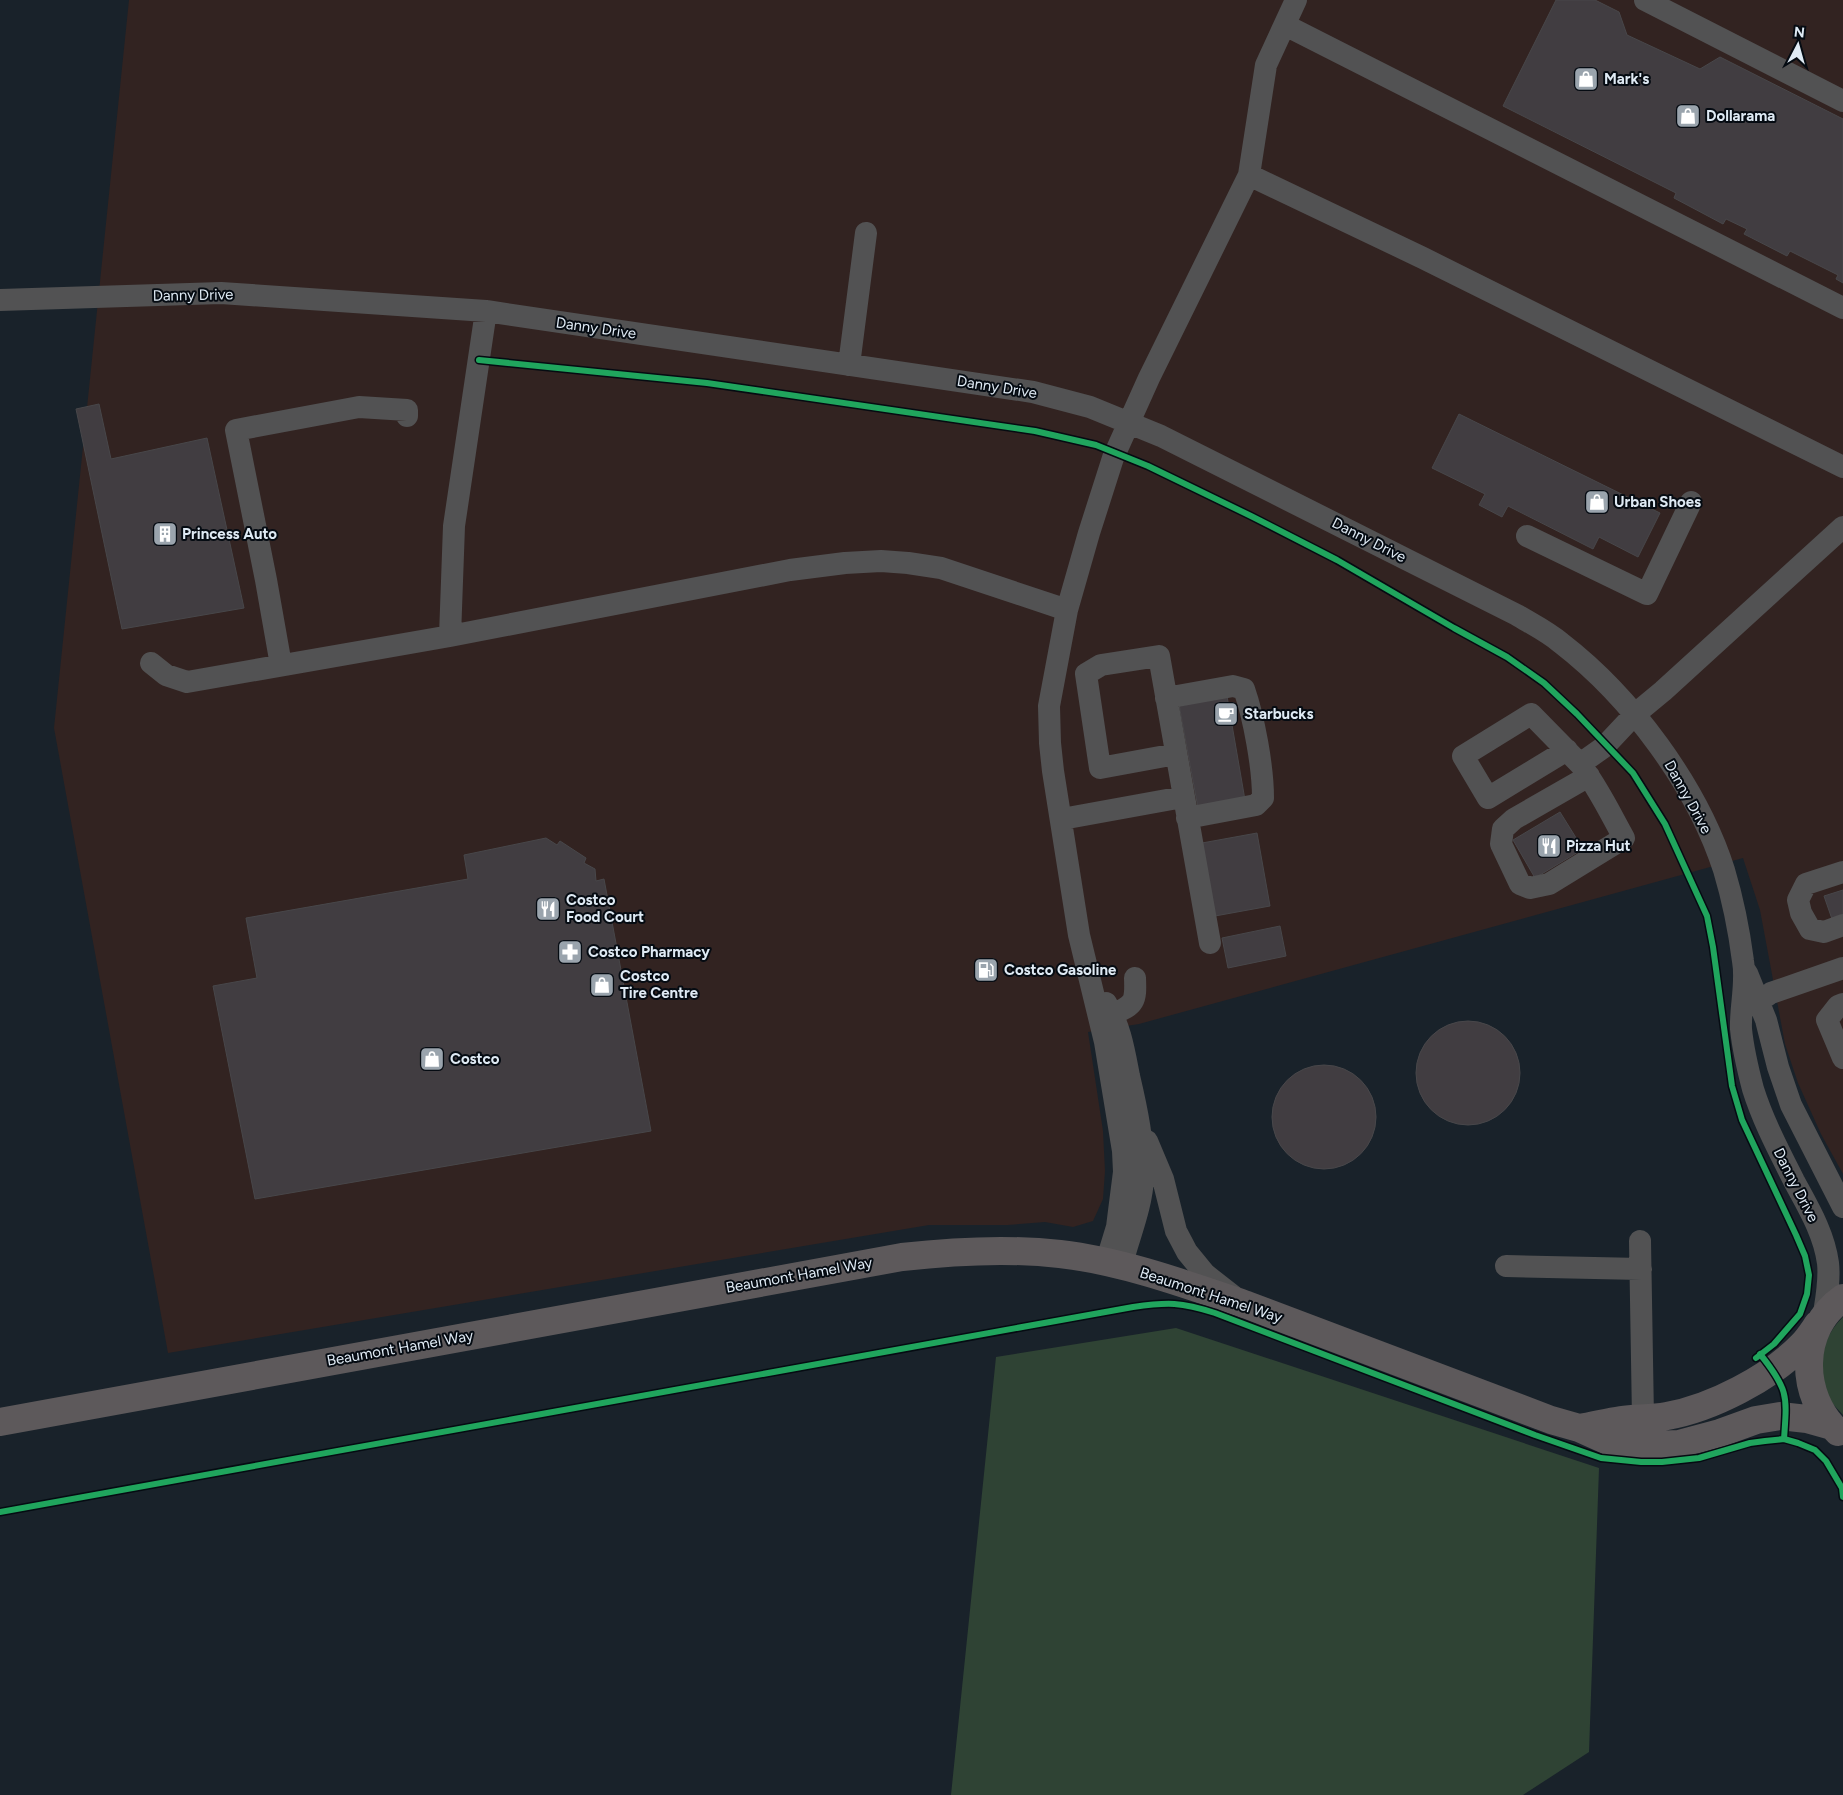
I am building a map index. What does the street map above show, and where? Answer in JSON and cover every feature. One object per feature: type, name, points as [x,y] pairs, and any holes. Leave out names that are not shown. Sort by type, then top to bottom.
[{"type":"main road","name":"Beaumont Hamel Way","points":[[0,1422],[902,1256],[953,1251],[1034,1251],[1063,1254],[1113,1265],[1247,1305],[1551,1420],[1579,1428],[1608,1441],[1629,1446],[1680,1444],[1701,1439],[1756,1420],[1780,1416],[1807,1419],[1839,1434]]},
{"type":"main road","name":"Beaumont Hamel Way","points":[[1579,1428],[1618,1420],[1666,1417],[1722,1398],[1748,1385],[1786,1360],[1802,1345],[1830,1309],[1843,1298]]},
{"type":"main road","points":[[1821,1321],[1811,1341],[1808,1354],[1808,1371],[1815,1399],[1839,1434]]},
{"type":"street","points":[[1113,1265],[1124,1172],[1123,1151],[1105,1042],[1079,935],[1050,743],[1049,706],[1067,610],[1113,458],[1250,175],[1266,65],[1296,0]]},
{"type":"street","points":[[1645,0],[1843,101]]},
{"type":"street","points":[[1285,25],[1843,308]]},
{"type":"street","points":[[1250,175],[1423,258],[1843,467]]},
{"type":"street","points":[[849,365],[866,233]]},
{"type":"street","name":"Danny Drive","points":[[0,300],[222,294],[486,311],[1033,392],[1090,406],[1168,439],[1524,619],[1559,641],[1579,658],[1634,715],[1652,737],[1682,782],[1716,849],[1724,870],[1737,920],[1744,965],[1741,1029],[1748,1072],[1769,1131],[1822,1237],[1828,1264],[1828,1276],[1821,1321]]},
{"type":"street","points":[[450,636],[454,526],[486,311]]},
{"type":"street","points":[[281,665],[236,430],[359,407],[407,410],[407,416]]},
{"type":"street","points":[[1527,536],[1647,594],[1691,502]]},
{"type":"street","points":[[1579,763],[1624,838],[1549,884],[1530,888],[1520,884],[1501,844],[1503,829],[1579,763],[1604,747],[1634,715],[1843,527]]},
{"type":"street","points":[[151,664],[166,675],[187,682],[450,636],[790,570],[864,562],[908,563],[942,568],[1067,610]]},
{"type":"street","points":[[1176,754],[1100,768],[1086,674],[1100,665],[1159,656],[1210,943]]},
{"type":"street","points":[[1062,819],[1185,808],[1256,805],[1263,798],[1263,780],[1249,703],[1244,689],[1233,686],[1166,698]]},
{"type":"street","points":[[1843,872],[1806,884],[1798,900],[1801,913],[1810,929],[1824,932],[1843,925]]},
{"type":"street","name":"Danny Drive","points":[[1744,965],[1766,1020],[1778,1067],[1791,1105],[1843,1207]]},
{"type":"street","points":[[1758,1002],[1771,993],[1843,968]]},
{"type":"street","points":[[1090,976],[1113,1014],[1121,1039],[1140,1125],[1143,1180],[1138,1207],[1113,1265]]},
{"type":"street","points":[[1113,1014],[1130,1006],[1134,1001],[1136,992],[1135,978]]},
{"type":"street","points":[[1843,1004],[1838,1006],[1827,1020],[1843,1058]]},
{"type":"street","points":[[1140,1125],[1162,1180],[1176,1230],[1187,1252],[1205,1274],[1220,1287],[1247,1305]]},
{"type":"street","points":[[1640,1241],[1643,1418]]},
{"type":"street","points":[[1506,1266],[1640,1269]]},
{"type":"shaded area","points":[[129,0],[1843,0],[1843,1174],[1821,1134],[1798,1083],[1785,1044],[1760,910],[1743,858],[1139,1024],[1088,1032],[1103,1131],[1105,1171],[1103,1199],[1093,1221],[1073,1227],[1045,1222],[1007,1225],[929,1225],[168,1353],[54,728]]},
{"type":"green space","points":[[1843,1317],[1843,1415],[1831,1402],[1825,1389],[1821,1367],[1822,1356],[1829,1335]]},
{"type":"green space","points":[[1176,1328],[1599,1468],[1589,1752],[1523,1795],[951,1795],[996,1357]]},
{"type":"building","points":[[1556,0],[1595,0],[1619,12],[1627,35],[1700,69],[1720,57],[1843,119],[1843,283],[1836,279],[1838,275],[1790,251],[1787,256],[1744,234],[1747,229],[1726,219],[1723,224],[1674,198],[1676,193],[1503,106]]},
{"type":"building","name":"Princess Auto","points":[[99,404],[111,459],[207,438],[244,608],[122,629],[76,409]]},
{"type":"building","points":[[1459,414],[1660,513],[1638,557],[1599,537],[1593,549],[1508,506],[1502,517],[1479,505],[1485,494],[1432,468]]},
{"type":"building","points":[[1227,696],[1245,800],[1198,808],[1179,704]]},
{"type":"building","points":[[1560,812],[1583,849],[1535,878],[1513,840]]},
{"type":"building","points":[[1257,833],[1270,906],[1215,916],[1202,843]]},
{"type":"building","name":"Costco","points":[[546,838],[557,845],[560,841],[586,858],[584,863],[595,869],[596,881],[604,879],[651,1131],[255,1199],[213,986],[257,978],[246,918],[468,879],[464,855]]},
{"type":"building","points":[[1843,890],[1843,919],[1833,922],[1824,896]]},
{"type":"building","points":[[1280,926],[1286,956],[1228,968],[1222,938]]},
{"type":"building","points":[[1468,1021],[1488,1025],[1505,1036],[1516,1053],[1520,1073],[1516,1093],[1505,1110],[1488,1121],[1468,1125],[1448,1121],[1431,1110],[1420,1093],[1416,1073],[1420,1053],[1431,1036],[1448,1025]]},
{"type":"building","points":[[1324,1065],[1344,1069],[1361,1080],[1372,1097],[1376,1117],[1372,1137],[1361,1154],[1344,1165],[1324,1169],[1304,1165],[1287,1154],[1276,1137],[1272,1117],[1276,1097],[1287,1080],[1304,1069]]},
{"type":"cycle path","points":[[479,360],[707,383],[1035,431],[1096,445],[1148,466],[1337,560],[1507,657],[1544,683],[1577,714],[1633,773],[1665,824],[1707,916],[1732,1086],[1742,1120],[1796,1235],[1805,1256],[1809,1275],[1807,1294],[1800,1314],[1774,1344],[1756,1358]]},
{"type":"cycle path","points":[[0,1512],[1156,1304],[1183,1305],[1215,1313],[1535,1435],[1601,1458],[1662,1462],[1699,1458],[1750,1443],[1784,1439],[1815,1450],[1826,1461],[1842,1488],[1843,1497]]},
{"type":"cycle path","points":[[1760,1354],[1776,1376],[1784,1394],[1786,1413],[1784,1439]]},
{"type":"place","name":"Mark's","points":[[1586,79]]},
{"type":"place","name":"Dollarama","points":[[1688,116]]},
{"type":"place","name":"Urban Shoes","points":[[1597,502]]},
{"type":"place","name":"Princess Auto","points":[[165,534]]},
{"type":"place","name":"Starbucks","points":[[1226,714]]},
{"type":"place","name":"Pizza Hut","points":[[1549,846]]},
{"type":"place","name":"Costco Food Court","points":[[548,909]]},
{"type":"place","name":"Costco Pharmacy","points":[[570,952]]},
{"type":"place","name":"Costco Gasoline","points":[[986,970]]},
{"type":"place","name":"Costco Tire Centre","points":[[602,985]]},
{"type":"place","name":"Costco","points":[[432,1059]]}]
